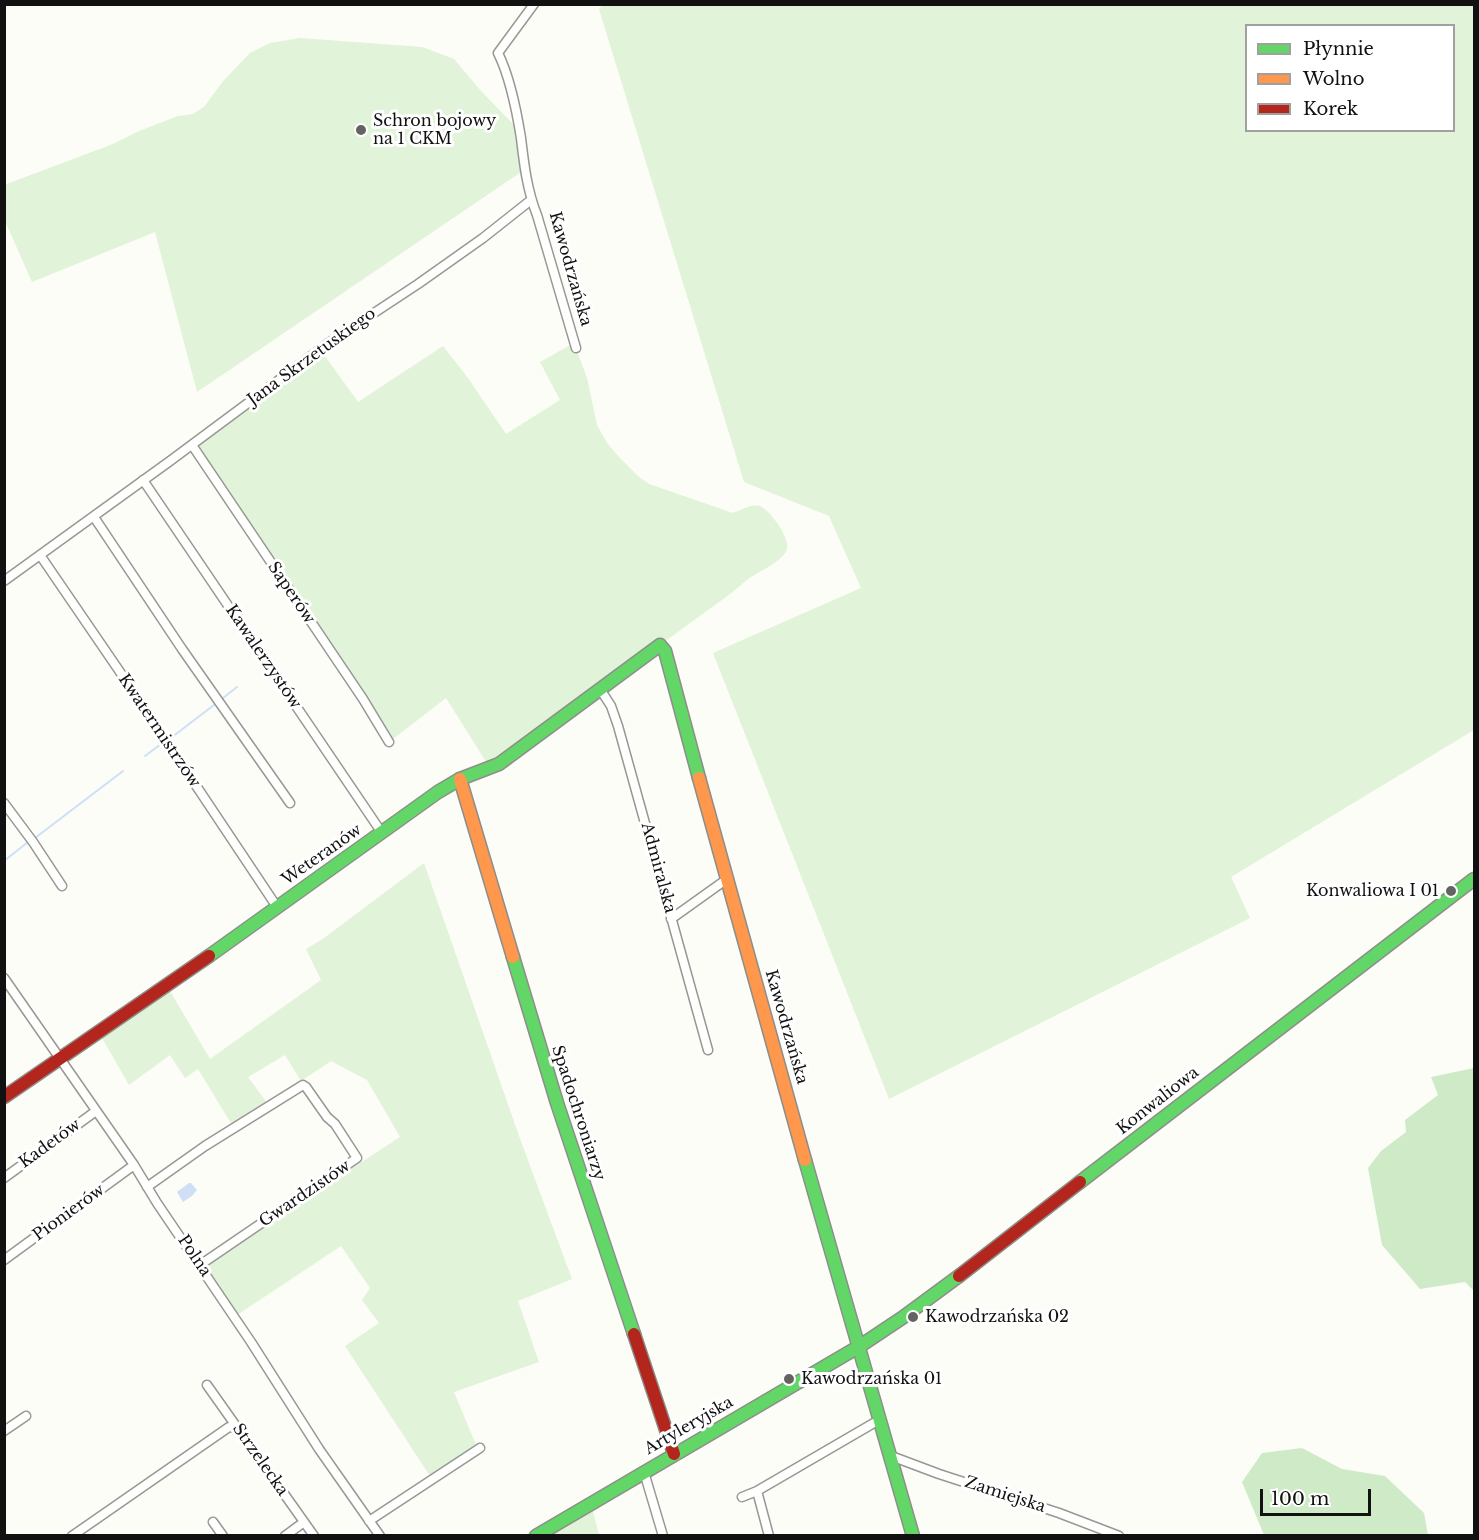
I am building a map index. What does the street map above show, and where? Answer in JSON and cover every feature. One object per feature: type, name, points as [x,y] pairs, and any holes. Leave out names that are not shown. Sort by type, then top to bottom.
[{"type":"street","name":"Kawodrzańska","points":[[534,4],[498,53],[504,66],[520,135],[524,170],[531,200],[576,348]]},
{"type":"street","name":"Jana Skrzetuskiego","points":[[4,581],[330,342],[418,284],[483,238],[531,200]]},
{"type":"street","name":"Saperów","points":[[192,445],[363,699],[388,742]]},
{"type":"street","name":"Kawalerzystów","points":[[143,480],[382,833]]},
{"type":"street","points":[[94,517],[182,649],[290,803]]},
{"type":"street","name":"Kwatermistrzów","points":[[40,555],[277,907]]},
{"type":"street","name":"Kawodrzańska","points":[[660,645],[665,651],[818,1205],[913,1536]]},
{"type":"street","name":"Weteranów","points":[[4,1097],[220,948],[438,792],[460,779],[499,764],[660,645]]},
{"type":"street","name":"Admiralska","points":[[600,689],[611,706],[618,726],[708,1050]]},
{"type":"street","name":"Spadochroniarzy","points":[[460,779],[557,1103],[674,1454]]},
{"type":"street","points":[[4,803],[62,886]]},
{"type":"street","points":[[671,919],[727,879]]},
{"type":"street","name":"Konwaliowa","points":[[860,1346],[935,1294],[1474,879]]},
{"type":"street","name":"Polna","points":[[4,978],[134,1165],[319,1449],[380,1536]]},
{"type":"street","name":"Gwardzistów","points":[[147,1187],[205,1146],[303,1085],[335,1124],[357,1158],[200,1265]]},
{"type":"street","name":"Kadetów","points":[[4,1178],[96,1111]]},
{"type":"street","name":"Pionierów","points":[[4,1260],[134,1165]]},
{"type":"street","name":"Artyleryjska","points":[[536,1536],[860,1346]]},
{"type":"street","name":"Strzelecka","points":[[207,1384],[314,1536]]},
{"type":"street","points":[[4,1431],[26,1416]]},
{"type":"street","points":[[742,1497],[757,1491],[879,1420]]},
{"type":"street","points":[[72,1536],[229,1427],[238,1428]]},
{"type":"street","points":[[369,1521],[480,1448]]},
{"type":"street","name":"Zamiejska","points":[[891,1456],[1059,1513],[1119,1536]]},
{"type":"street","points":[[644,1472],[663,1536]]},
{"type":"street","points":[[757,1491],[769,1536]]},
{"type":"street","points":[[213,1522],[224,1536]]},
{"type":"street","points":[[285,1536],[304,1522]]},
{"type":"green space","points":[[603,4],[1474,5],[1474,730],[1231,877],[1250,918],[889,1099],[713,653],[861,588],[829,516],[744,482],[599,9]]},
{"type":"green space","points":[[300,38],[422,47],[454,59],[521,135],[524,170],[197,392],[155,232],[32,282],[5,221],[4,185],[113,144],[178,116],[193,114],[204,107],[224,80],[250,53],[270,43]]},
{"type":"green space","points":[[574,343],[587,378],[597,425],[607,443],[639,477],[649,484],[733,513],[760,506],[779,526],[786,541],[786,552],[773,564],[748,579],[490,768],[446,698],[389,742],[192,445],[320,349],[358,402],[443,346],[506,434],[560,400],[540,362]]},
{"type":"green space","points":[[424,863],[519,1136],[572,1279],[518,1301],[539,1362],[454,1392],[476,1445],[430,1476],[345,1346],[379,1323],[362,1300],[370,1288],[341,1246],[237,1315],[204,1265],[400,1137],[367,1080],[331,1061],[301,1081],[285,1055],[248,1077],[267,1103],[232,1125],[198,1069],[185,1078],[170,1055],[129,1085],[102,1038],[170,991],[210,1059],[321,980],[306,949]]},
{"type":"green space","points":[[1474,1068],[1474,1295],[1473,1290],[1465,1282],[1420,1289],[1382,1245],[1368,1168],[1381,1151],[1406,1132],[1405,1120],[1438,1095],[1431,1077]]},
{"type":"green space","points":[[1302,1448],[1342,1469],[1385,1476],[1424,1513],[1428,1535],[1264,1535],[1242,1482],[1262,1453]]},
{"type":"green space","points":[[593,1511],[599,1535],[549,1535]]},
{"type":"water","points":[[189,1183],[197,1190],[183,1202],[177,1192]]},
{"type":"waterway","points":[[223,698],[237,687]]},
{"type":"waterway","points":[[172,737],[214,705]]},
{"type":"waterway","points":[[145,756],[161,744]]},
{"type":"waterway","points":[[35,838],[123,771]]},
{"type":"waterway","points":[[4,861],[28,842]]},
{"type":"traffic: fast","points":[[209,956],[438,792],[460,779],[499,764],[660,645],[665,651],[699,778]]},
{"type":"traffic: fast","points":[[1080,1182],[1474,879]]},
{"type":"traffic: fast","points":[[513,957],[557,1103],[634,1334]]},
{"type":"traffic: fast","points":[[805,1160],[913,1536]]},
{"type":"traffic: fast","points":[[536,1536],[860,1346],[959,1276]]},
{"type":"traffic: slow","points":[[699,778],[805,1160]]},
{"type":"traffic: slow","points":[[460,779],[513,957]]},
{"type":"traffic: jam","points":[[4,1097],[209,956]]},
{"type":"traffic: jam","points":[[959,1276],[1080,1182]]},
{"type":"traffic: jam","points":[[634,1334],[674,1454]]},
{"type":"place","name":"Schron bojowy na 1 CKM","points":[[361,130]]},
{"type":"place","name":"Konwaliowa I 01","points":[[1451,891]]},
{"type":"place","name":"Kawodrzańska 02","points":[[913,1317]]},
{"type":"place","name":"Kawodrzańska 01","points":[[789,1379]]}]
